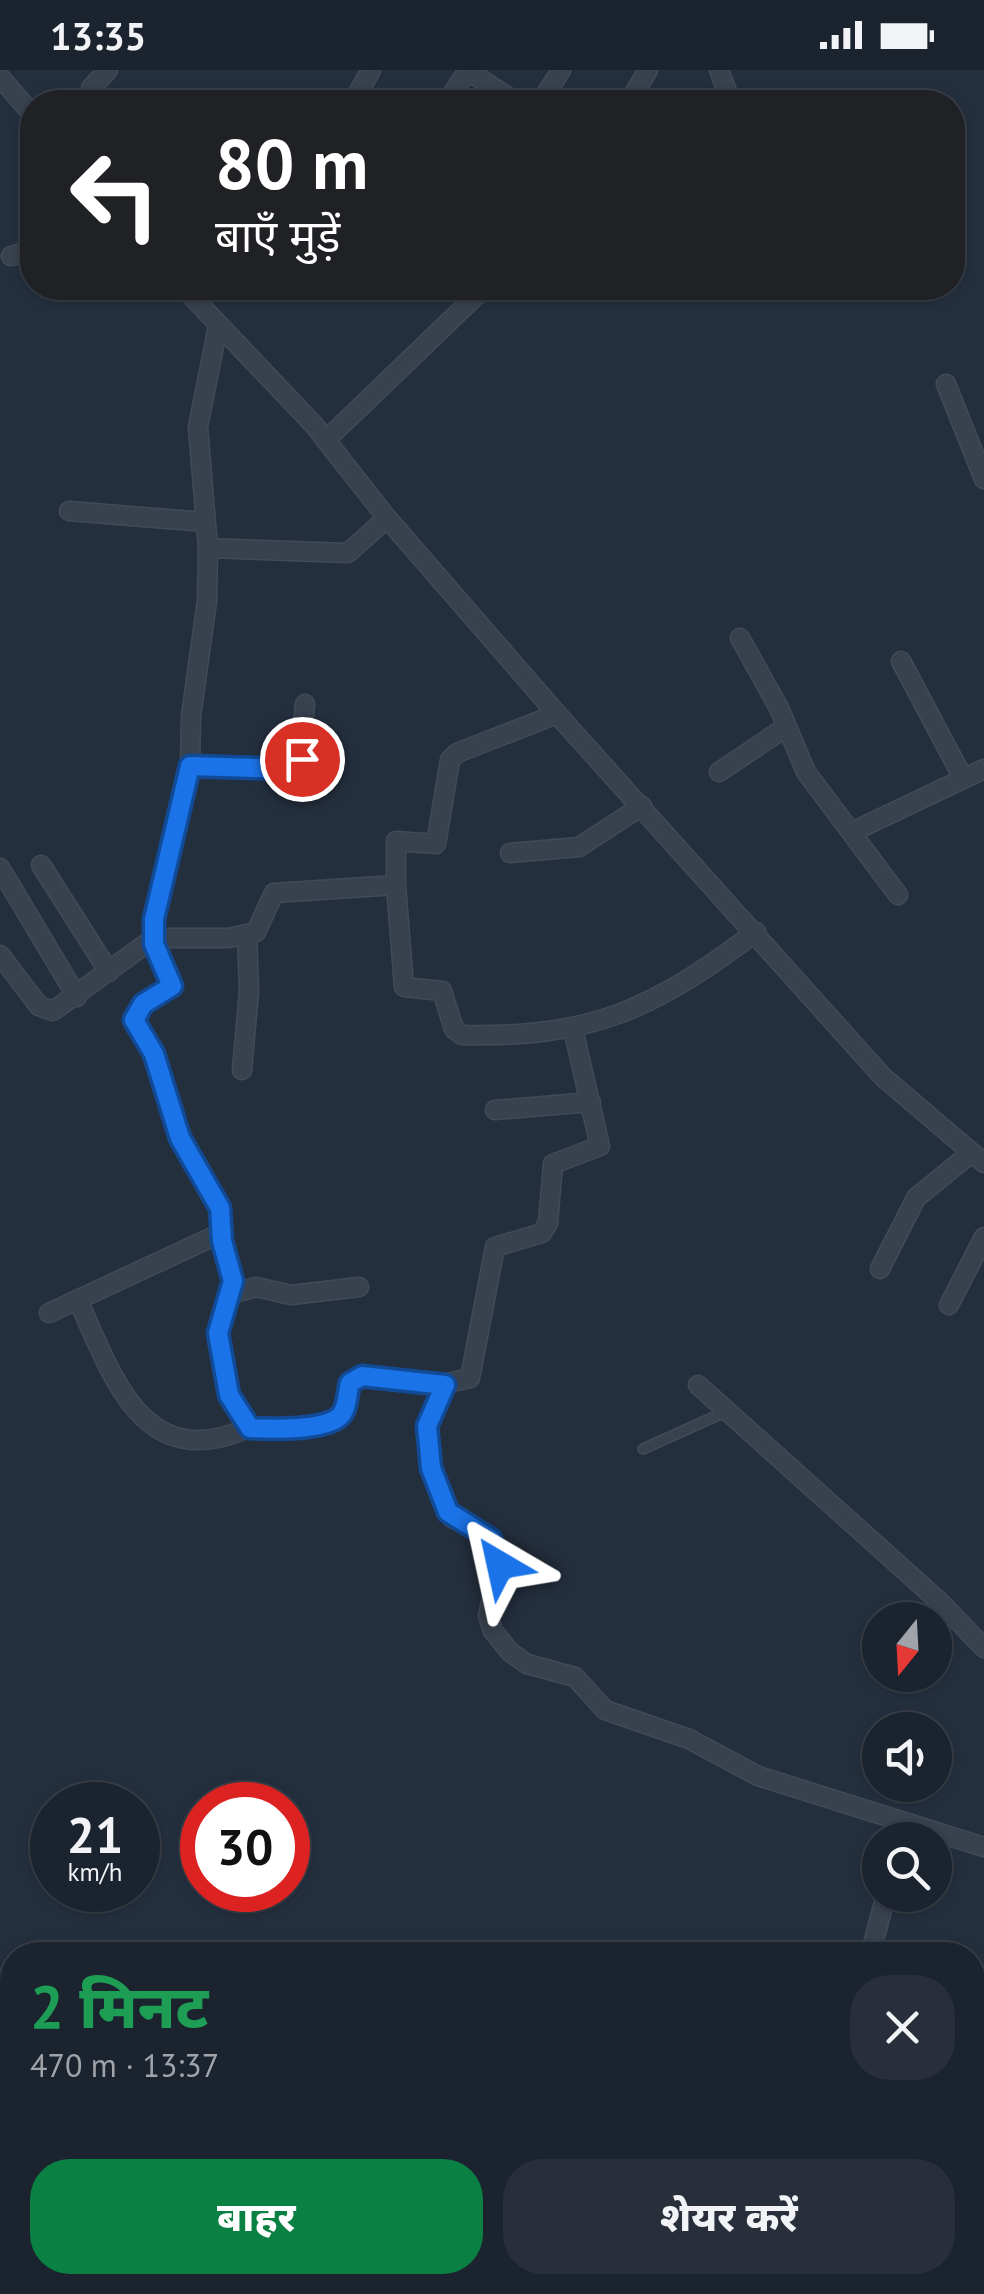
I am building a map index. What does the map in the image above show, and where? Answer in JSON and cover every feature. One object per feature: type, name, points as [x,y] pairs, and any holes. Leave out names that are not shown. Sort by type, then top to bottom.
[{"type":"street","points":[[91,88],[108,70]]},
{"type":"street","points":[[468,71],[497,90]]},
{"type":"street","points":[[0,76],[20,100]]},
{"type":"street","points":[[12,256],[20,254]]},
{"type":"street","points":[[195,300],[326,440],[387,518],[557,714],[883,1077],[977,1158],[916,1198],[880,1268]]},
{"type":"street","points":[[326,440],[472,300]]},
{"type":"street","points":[[218,326],[198,427],[208,548],[190,766],[154,938],[172,986],[143,1004],[134,1020],[154,1054],[180,1138],[220,1208],[221,1233],[233,1281],[218,1333],[229,1395],[250,1428]]},
{"type":"street","points":[[946,384],[984,479]]},
{"type":"street","points":[[69,510],[205,522]]},
{"type":"street","points":[[208,548],[352,553],[387,518]]},
{"type":"street","points":[[740,638],[806,772],[898,894]]},
{"type":"street","points":[[902,661],[963,778]]},
{"type":"street","points":[[190,766],[300,767],[305,704]]},
{"type":"street","points":[[557,714],[450,760],[436,844],[395,841],[404,987],[442,991],[456,1032],[468,1035],[572,1030],[662,998],[756,932]]},
{"type":"street","points":[[720,772],[786,727]]},
{"type":"street","points":[[854,831],[984,769]]},
{"type":"street","points":[[510,853],[579,847],[642,806]]},
{"type":"street","points":[[41,865],[108,972]]},
{"type":"street","points":[[0,868],[76,996]]},
{"type":"street","points":[[0,956],[45,1009],[54,1011],[154,938],[229,938],[256,932],[274,893],[396,885]]},
{"type":"street","points":[[242,1070],[249,991],[247,934]]},
{"type":"street","points":[[78,1300],[103,1355],[140,1418],[153,1429],[172,1436],[229,1437],[250,1428],[306,1427],[335,1420],[343,1413],[350,1383],[362,1376],[445,1385],[464,1382],[474,1370],[494,1246],[542,1233],[548,1223],[553,1164],[600,1146],[572,1030]]},
{"type":"street","points":[[495,1110],[591,1102]]},
{"type":"street","points":[[50,1313],[221,1233]]},
{"type":"street","points":[[949,1305],[984,1237]]},
{"type":"street","points":[[231,1294],[256,1287],[291,1295],[359,1287]]},
{"type":"street","points":[[445,1385],[427,1426],[431,1468],[452,1518],[486,1534],[496,1547],[500,1565],[488,1615],[493,1631],[510,1652],[528,1664],[574,1676],[605,1710],[689,1739],[788,1788],[878,1822]]},
{"type":"street","points":[[698,1385],[941,1603],[984,1648]]},
{"type":"street","points":[[952,1841],[984,1847]]},
{"type":"street","points":[[873,1942],[881,1912]]},
{"type":"lane","points":[[643,1449],[726,1412]]},
{"type":"route","points":[[302,759],[300,767],[286,769],[190,766],[154,919],[154,944],[172,986],[143,1004],[134,1020],[154,1054],[180,1138],[220,1208],[222,1241],[233,1281],[218,1333],[229,1395],[240,1417],[250,1428],[276,1429],[335,1420],[343,1413],[350,1383],[362,1376],[445,1385],[427,1426],[431,1468],[452,1518],[486,1534],[496,1547],[500,1565]]}]
